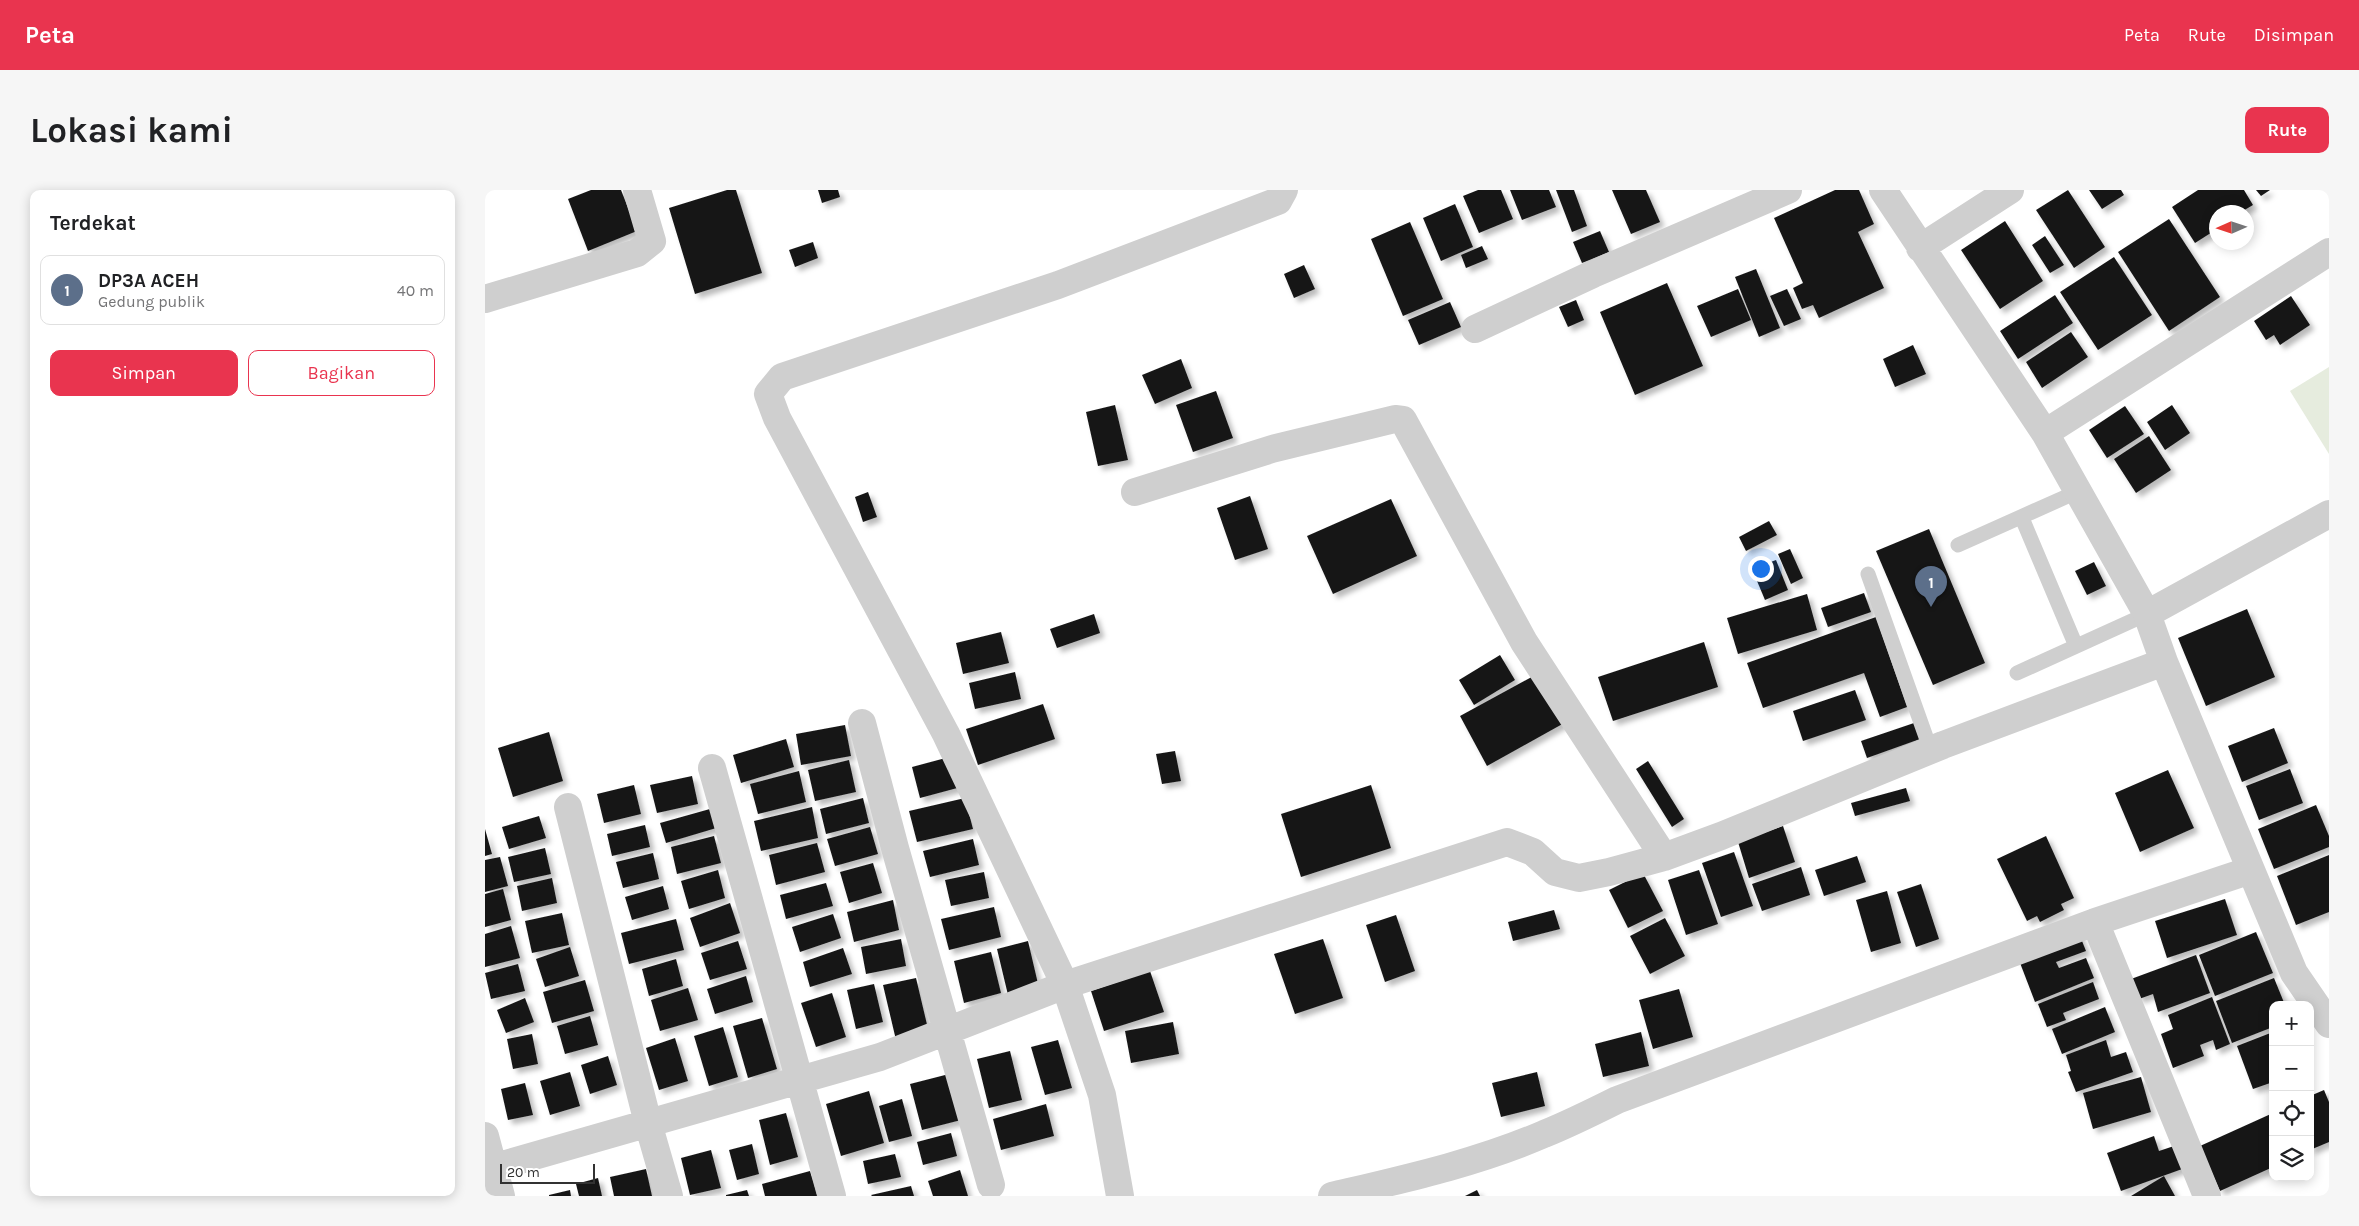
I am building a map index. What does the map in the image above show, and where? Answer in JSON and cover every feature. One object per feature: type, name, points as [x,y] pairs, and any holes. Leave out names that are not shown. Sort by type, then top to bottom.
[{"type":"street","points":[[485,299],[637,253],[652,241],[637,190]]},
{"type":"street","points":[[1120,1196],[1102,1095],[1065,984],[946,734],[777,418],[768,394],[782,377],[1058,285],[1278,201],[1284,190]]},
{"type":"street","points":[[1475,329],[1593,274],[1788,190]]},
{"type":"street","points":[[1883,190],[1920,248],[2045,432],[2147,614],[2164,662],[2294,973],[2329,1024]]},
{"type":"street","points":[[1920,248],[2010,190]]},
{"type":"street","points":[[2045,432],[2329,252]]},
{"type":"street","points":[[1135,492],[1272,449],[1395,419],[1403,420],[1524,642],[1664,857]]},
{"type":"street","points":[[2147,614],[2329,514]]},
{"type":"street","points":[[489,1169],[880,1057],[1065,984],[1507,842],[1533,852],[1555,872],[1579,878],[1664,857],[1721,836],[1943,745],[2164,662]]},
{"type":"street","points":[[862,723],[991,1185]]},
{"type":"street","points":[[712,768],[832,1196]]},
{"type":"street","points":[[568,808],[648,1123],[669,1196]]},
{"type":"street","points":[[1332,1196],[1380,1191],[1544,1134],[1617,1100],[2095,922],[2251,870]]},
{"type":"street","points":[[2095,922],[2207,1196]]},
{"type":"street","points":[[485,1136],[489,1169],[501,1196]]},
{"type":"lane","points":[[1958,545],[2079,491]]},
{"type":"lane","points":[[2022,518],[2076,646]]},
{"type":"lane","points":[[1867,574],[1931,751]]},
{"type":"lane","points":[[2017,673],[2147,614]]},
{"type":"shaded area","points":[[2329,367],[2329,454],[2290,391]]},
{"type":"building","points":[[591,190],[621,190],[637,231],[588,251],[568,199]]},
{"type":"building","points":[[727,190],[736,190],[762,273],[695,294],[669,208]]},
{"type":"building","points":[[818,190],[838,190],[840,197],[822,203]]},
{"type":"building","points":[[1478,190],[1501,190],[1513,219],[1479,233],[1463,196]]},
{"type":"building","points":[[1510,190],[1549,190],[1556,207],[1522,220]]},
{"type":"building","points":[[1556,190],[1574,190],[1587,226],[1572,232]]},
{"type":"building","points":[[1612,190],[1646,190],[1660,222],[1631,234]]},
{"type":"building","points":[[1835,190],[1859,190],[1874,224],[1858,232],[1884,288],[1819,318],[1813,305],[1802,309],[1793,288],[1803,283],[1774,218]]},
{"type":"building","points":[[2068,190],[2105,247],[2074,268],[2036,210]]},
{"type":"building","points":[[2089,190],[2121,190],[2124,195],[2102,209]]},
{"type":"building","points":[[2198,190],[2244,190],[2253,205],[2209,205],[2209,234],[2195,243],[2172,207]]},
{"type":"building","points":[[2256,190],[2270,190],[2261,196]]},
{"type":"building","points":[[1455,204],[1473,247],[1441,261],[1423,218]]},
{"type":"building","points":[[2169,219],[2220,297],[2169,331],[2118,252]]},
{"type":"building","points":[[2005,221],[2043,281],[2000,309],[1961,250]]},
{"type":"building","points":[[1410,222],[1443,299],[1403,316],[1371,239]]},
{"type":"building","points":[[1600,231],[1609,252],[1582,263],[1573,242]]},
{"type":"building","points":[[2045,236],[2064,265],[2050,273],[2032,245]]},
{"type":"building","points":[[813,242],[818,258],[795,267],[789,250]]},
{"type":"building","points":[[1482,246],[1488,259],[1466,268],[1461,255]]},
{"type":"building","points":[[2114,257],[2152,315],[2098,350],[2060,292]]},
{"type":"building","points":[[1304,265],[1315,289],[1294,298],[1284,274]]},
{"type":"building","points":[[1756,269],[1780,328],[1759,337],[1735,277]]},
{"type":"building","points":[[1667,283],[1703,366],[1635,395],[1600,312]]},
{"type":"building","points":[[1738,289],[1751,320],[1711,337],[1697,306]]},
{"type":"building","points":[[1787,289],[1801,319],[1784,326],[1770,296]]},
{"type":"building","points":[[2055,295],[2073,323],[2018,359],[2000,331]]},
{"type":"building","points":[[2291,296],[2310,325],[2280,345],[2274,335],[2266,340],[2254,321]]},
{"type":"building","points":[[1576,300],[1584,320],[1568,327],[1559,307]]},
{"type":"building","points":[[1450,302],[1461,327],[1419,345],[1408,320]]},
{"type":"building","points":[[2071,332],[2088,357],[2042,388],[2026,362]]},
{"type":"building","points":[[1913,345],[1926,374],[1895,387],[1883,359]]},
{"type":"building","points":[[1181,359],[1192,388],[1155,404],[1142,375]]},
{"type":"building","points":[[1216,391],[1233,438],[1193,452],[1176,405]]},
{"type":"building","points":[[1115,405],[1128,460],[1098,466],[1086,412]]},
{"type":"building","points":[[2172,405],[2190,433],[2165,450],[2147,422]]},
{"type":"building","points":[[2125,406],[2144,434],[2107,458],[2089,430]]},
{"type":"building","points":[[2149,436],[2171,470],[2136,493],[2114,459]]},
{"type":"building","points":[[868,492],[877,517],[863,522],[855,497]]},
{"type":"building","points":[[1250,496],[1268,549],[1235,560],[1217,508]]},
{"type":"building","points":[[1391,499],[1417,556],[1333,594],[1307,536]]},
{"type":"building","points":[[1769,521],[1777,535],[1746,551],[1739,537]]},
{"type":"building","points":[[1929,529],[1985,663],[1933,685],[1876,551]]},
{"type":"building","points":[[1790,549],[1803,578],[1791,584],[1778,554]]},
{"type":"building","points":[[1776,560],[1788,590],[1765,600],[1752,569]]},
{"type":"building","points":[[2094,562],[2106,586],[2087,595],[2075,571]]},
{"type":"building","points":[[1864,593],[1871,612],[1828,627],[1821,608]]},
{"type":"building","points":[[1807,594],[1817,630],[1738,654],[1727,618]]},
{"type":"building","points":[[2247,609],[2275,677],[2206,706],[2178,638]]},
{"type":"building","points":[[1094,614],[1100,633],[1057,648],[1050,629]]},
{"type":"building","points":[[1876,617],[1907,707],[1880,717],[1864,673],[1763,708],[1747,663]]},
{"type":"building","points":[[1001,632],[1009,663],[963,674],[956,643]]},
{"type":"building","points":[[1704,642],[1718,687],[1613,721],[1598,677]]},
{"type":"building","points":[[1500,655],[1515,680],[1474,705],[1459,680]]},
{"type":"building","points":[[1015,672],[1021,699],[975,709],[969,683]]},
{"type":"building","points":[[1539,673],[1566,722],[1487,766],[1460,716]]},
{"type":"building","points":[[1855,690],[1866,720],[1803,741],[1793,711]]},
{"type":"building","points":[[1043,704],[1055,739],[978,765],[966,729]]},
{"type":"building","points":[[1914,723],[1920,739],[1867,758],[1861,741]]},
{"type":"building","points":[[845,725],[851,756],[801,765],[796,734]]},
{"type":"building","points":[[2274,728],[2288,763],[2242,782],[2228,746]]},
{"type":"building","points":[[549,732],[563,781],[513,797],[498,748]]},
{"type":"building","points":[[786,739],[794,767],[741,783],[733,755]]},
{"type":"building","points":[[1175,751],[1181,781],[1162,784],[1156,754]]},
{"type":"building","points":[[953,756],[961,787],[920,798],[912,767]]},
{"type":"building","points":[[849,760],[856,792],[815,801],[808,770]]},
{"type":"building","points":[[1648,761],[1684,819],[1672,827],[1636,769]]},
{"type":"building","points":[[2290,769],[2303,803],[2259,820],[2246,786]]},
{"type":"building","points":[[2168,770],[2194,828],[2140,852],[2115,793]]},
{"type":"building","points":[[799,771],[806,802],[758,814],[750,784]]},
{"type":"building","points":[[692,776],[698,804],[657,813],[650,785]]},
{"type":"building","points":[[634,785],[641,814],[604,823],[597,794]]},
{"type":"building","points":[[1371,785],[1391,848],[1301,877],[1281,814]]},
{"type":"building","points":[[1906,788],[1910,801],[1855,816],[1851,803]]},
{"type":"building","points":[[863,798],[869,823],[826,834],[820,809]]},
{"type":"building","points":[[965,798],[973,829],[917,842],[909,811]]},
{"type":"building","points":[[2316,805],[2329,836],[2329,847],[2274,869],[2258,829]]},
{"type":"building","points":[[717,807],[723,826],[666,843],[660,823]]},
{"type":"building","points":[[812,807],[818,838],[761,851],[754,821]]},
{"type":"building","points":[[539,816],[546,838],[509,849],[502,827]]},
{"type":"building","points":[[645,825],[650,847],[612,856],[607,834]]},
{"type":"building","points":[[1783,826],[1795,862],[1749,878],[1738,842]]},
{"type":"building","points":[[870,827],[878,854],[835,866],[827,839]]},
{"type":"building","points":[[485,829],[492,854],[485,856]]},
{"type":"building","points":[[714,836],[721,863],[677,874],[671,847]]},
{"type":"building","points":[[2046,836],[2074,898],[2061,904],[2064,910],[2040,922],[2037,916],[2027,921],[1997,859]]},
{"type":"building","points":[[973,839],[979,865],[930,877],[923,851]]},
{"type":"building","points":[[817,843],[825,872],[776,885],[769,855]]},
{"type":"building","points":[[545,848],[551,874],[514,882],[508,857]]},
{"type":"building","points":[[1734,852],[1753,906],[1721,917],[1702,863]]},
{"type":"building","points":[[653,853],[659,879],[623,888],[616,862]]},
{"type":"building","points":[[2329,855],[2329,912],[2296,925],[2277,876]]},
{"type":"building","points":[[1857,856],[1866,882],[1824,896],[1815,870]]},
{"type":"building","points":[[500,857],[508,886],[485,892],[485,860]]},
{"type":"building","points":[[873,863],[882,893],[849,903],[840,872]]},
{"type":"building","points":[[1801,867],[1810,895],[1762,911],[1752,884]]},
{"type":"building","points":[[718,870],[725,898],[689,909],[681,881]]},
{"type":"building","points":[[1699,870],[1718,924],[1686,935],[1668,880]]},
{"type":"building","points":[[984,872],[989,898],[951,906],[945,880]]},
{"type":"building","points":[[1643,873],[1663,911],[1628,928],[1609,890]]},
{"type":"building","points":[[552,878],[557,903],[522,911],[517,886]]},
{"type":"building","points":[[826,883],[833,906],[786,919],[780,895]]},
{"type":"building","points":[[1921,884],[1939,939],[1916,947],[1897,892]]},
{"type":"building","points":[[663,886],[669,909],[632,920],[625,897]]},
{"type":"building","points":[[503,889],[511,920],[485,927],[485,894]]},
{"type":"building","points":[[1887,891],[1901,943],[1871,952],[1856,900]]},
{"type":"building","points":[[2225,899],[2237,935],[2167,958],[2155,921]]},
{"type":"building","points":[[893,900],[899,930],[854,942],[847,912]]},
{"type":"building","points":[[730,903],[740,933],[700,947],[690,918]]},
{"type":"building","points":[[994,907],[1001,937],[949,950],[941,919]]},
{"type":"building","points":[[1554,910],[1560,929],[1513,941],[1508,922]]},
{"type":"building","points":[[562,913],[569,945],[532,953],[525,921]]},
{"type":"building","points":[[833,914],[841,938],[800,952],[792,927]]},
{"type":"building","points":[[1396,915],[1415,971],[1385,982],[1366,925]]},
{"type":"building","points":[[1665,918],[1685,956],[1650,974],[1630,936]]},
{"type":"building","points":[[676,919],[684,950],[629,964],[621,933]]},
{"type":"building","points":[[511,926],[520,958],[485,967],[485,934]]},
{"type":"building","points":[[2078,931],[2086,951],[2056,962],[2059,968],[2086,958],[2094,978],[2035,1002],[2017,955]]},
{"type":"building","points":[[2256,932],[2273,973],[2215,996],[2199,955]]},
{"type":"building","points":[[901,939],[906,966],[866,974],[861,947]]},
{"type":"building","points":[[1323,939],[1343,998],[1295,1014],[1274,954]]},
{"type":"building","points":[[738,941],[747,969],[710,980],[701,953]]},
{"type":"building","points":[[1028,941],[1039,988],[1008,995],[997,949]]},
{"type":"building","points":[[570,947],[579,976],[545,987],[536,959]]},
{"type":"building","points":[[843,948],[852,974],[810,987],[803,962]]},
{"type":"building","points":[[991,952],[1001,993],[964,1003],[954,961]]},
{"type":"building","points":[[2196,955],[2210,993],[2158,1012],[2153,994],[2139,999],[2131,979]]},
{"type":"building","points":[[676,959],[683,986],[649,996],[642,969]]},
{"type":"building","points":[[518,964],[525,991],[491,999],[485,973]]},
{"type":"building","points":[[1150,971],[1164,1012],[1104,1031],[1091,991]]},
{"type":"building","points":[[746,976],[753,1002],[715,1014],[707,989]]},
{"type":"building","points":[[916,978],[929,1033],[896,1040],[883,985]]},
{"type":"building","points":[[2274,978],[2283,1001],[2269,1001],[2269,1029],[2232,1043],[2216,1001]]},
{"type":"building","points":[[585,980],[594,1011],[552,1023],[543,992]]},
{"type":"building","points":[[2093,982],[2099,999],[2063,1013],[2066,1020],[2047,1027],[2038,1004]]},
{"type":"building","points":[[874,984],[883,1022],[856,1029],[847,990]]},
{"type":"building","points":[[688,988],[698,1020],[660,1031],[651,1000]]},
{"type":"building","points":[[1679,989],[1693,1037],[1653,1049],[1639,1000]]},
{"type":"building","points":[[832,993],[846,1037],[816,1047],[801,1003]]},
{"type":"building","points":[[2212,997],[2230,1044],[2216,1050],[2213,1040],[2200,1045],[2204,1056],[2173,1068],[2161,1034],[2173,1029],[2168,1015]]},
{"type":"building","points":[[525,998],[534,1022],[506,1033],[497,1010]]},
{"type":"building","points":[[2105,1007],[2115,1032],[2062,1054],[2052,1029]]},
{"type":"building","points":[[590,1016],[598,1045],[565,1054],[557,1026]]},
{"type":"building","points":[[762,1018],[777,1069],[748,1078],[733,1026]]},
{"type":"building","points":[[1173,1022],[1179,1054],[1131,1063],[1125,1031]]},
{"type":"building","points":[[723,1027],[738,1077],[709,1086],[694,1036]]},
{"type":"building","points":[[1641,1032],[1649,1066],[1603,1077],[1595,1044]]},
{"type":"building","points":[[532,1034],[538,1064],[513,1069],[507,1039]]},
{"type":"building","points":[[2269,1034],[2269,1083],[2253,1089],[2237,1046]]},
{"type":"building","points":[[675,1038],[688,1081],[659,1090],[646,1048]]},
{"type":"building","points":[[1058,1040],[1072,1088],[1045,1095],[1031,1047]]},
{"type":"building","points":[[2106,1040],[2111,1057],[2126,1052],[2133,1072],[2076,1092],[2068,1072],[2071,1071],[2066,1055]]},
{"type":"building","points":[[1010,1051],[1022,1100],[989,1108],[977,1059]]},
{"type":"building","points":[[608,1056],[617,1085],[590,1094],[581,1065]]},
{"type":"building","points":[[570,1072],[580,1106],[550,1115],[540,1081]]},
{"type":"building","points":[[1537,1072],[1545,1106],[1501,1117],[1492,1083]]},
{"type":"building","points":[[949,1074],[961,1120],[922,1130],[910,1084]]},
{"type":"building","points":[[2141,1077],[2151,1112],[2093,1129],[2083,1093]]},
{"type":"building","points":[[525,1083],[533,1115],[508,1120],[501,1089]]},
{"type":"building","points":[[2324,1090],[2329,1102],[2329,1142],[2314,1148],[2314,1136],[2314,1094]]},
{"type":"building","points":[[869,1091],[884,1143],[841,1156],[826,1104]]},
{"type":"building","points":[[902,1099],[912,1136],[889,1142],[879,1106]]},
{"type":"building","points":[[1046,1104],[1054,1136],[1001,1150],[993,1119]]},
{"type":"building","points":[[786,1113],[798,1157],[770,1165],[759,1120]]},
{"type":"building","points":[[2269,1115],[2269,1169],[2220,1191],[2200,1146]]},
{"type":"building","points":[[951,1133],[957,1156],[923,1165],[917,1142]]},
{"type":"building","points":[[2154,1136],[2159,1151],[2177,1145],[2185,1168],[2121,1191],[2107,1153]]},
{"type":"building","points":[[752,1144],[759,1174],[737,1180],[729,1150]]},
{"type":"building","points":[[711,1150],[721,1188],[690,1195],[681,1158]]},
{"type":"building","points":[[895,1154],[901,1177],[868,1184],[863,1161]]},
{"type":"building","points":[[646,1169],[652,1196],[614,1196],[610,1177]]},
{"type":"building","points":[[960,1170],[968,1196],[933,1196],[928,1181]]},
{"type":"building","points":[[810,1171],[817,1196],[765,1196],[762,1184]]},
{"type":"building","points":[[2164,1176],[2175,1196],[2131,1196]]},
{"type":"building","points":[[598,1178],[602,1196],[579,1196],[576,1184]]},
{"type":"building","points":[[911,1186],[914,1196],[871,1195]]},
{"type":"building","points":[[570,1190],[571,1196],[549,1196],[549,1195]]},
{"type":"building","points":[[747,1190],[749,1196],[726,1196],[726,1195]]},
{"type":"building","points":[[1477,1190],[1480,1196],[1465,1196]]},
{"type":"place","name":"DP3A ACEH","points":[[1931,607]]}]
